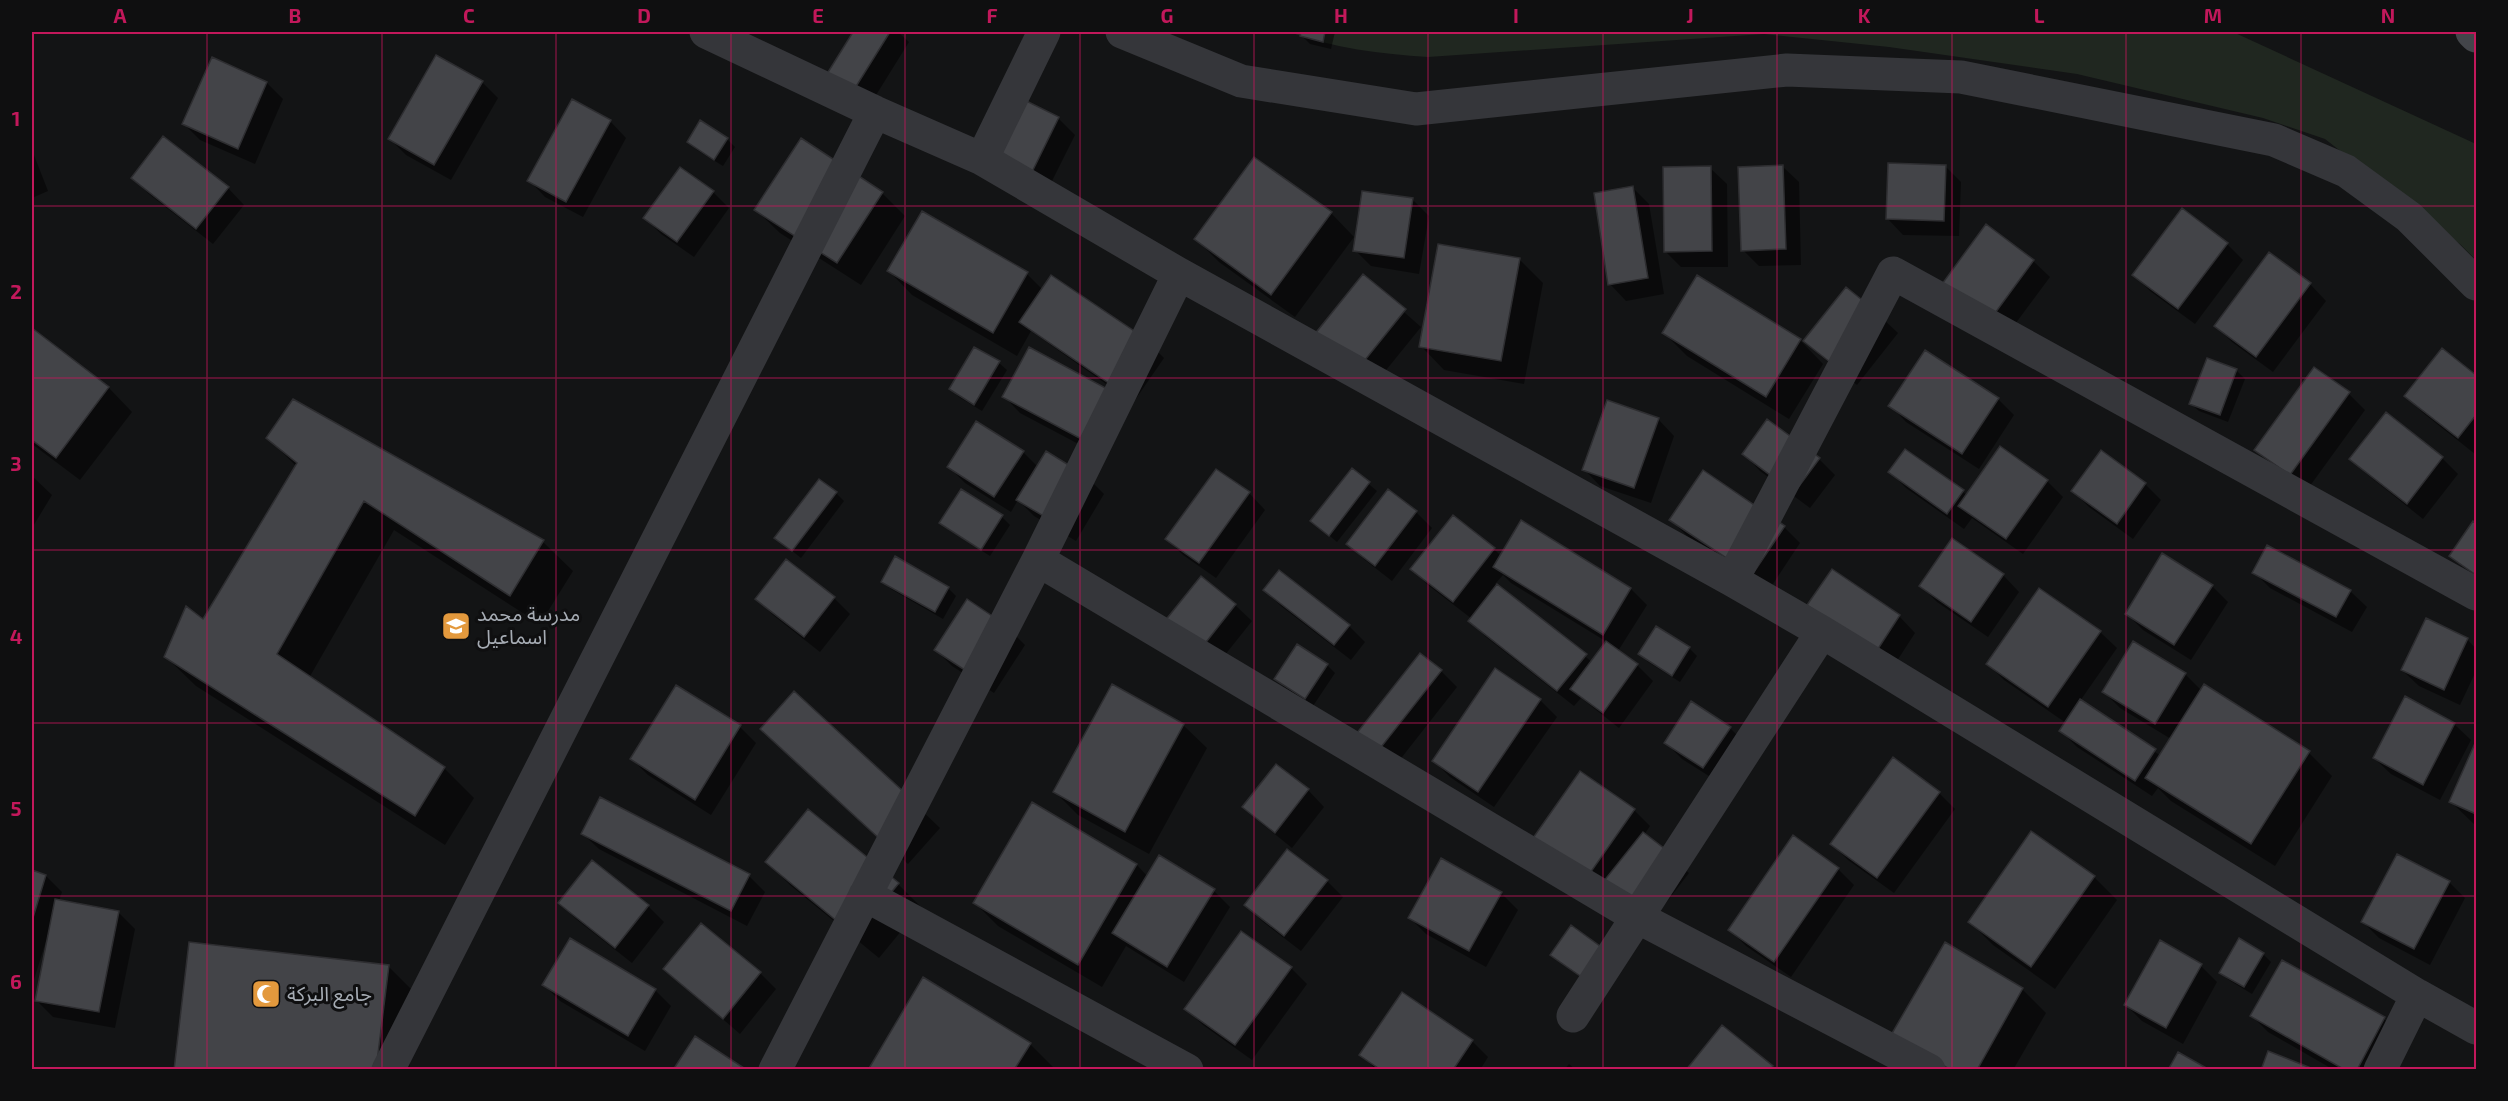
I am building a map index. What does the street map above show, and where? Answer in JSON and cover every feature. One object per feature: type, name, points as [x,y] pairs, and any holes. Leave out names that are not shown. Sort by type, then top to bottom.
[{"type":"main road","points":[[2472,32],[2476,36]]},
{"type":"street","points":[[706,32],[875,112],[982,159],[1179,274],[1732,580],[2417,995],[2476,1028]]},
{"type":"street","points":[[982,159],[1044,32]]},
{"type":"street","points":[[1122,32],[1241,81],[1416,109],[1787,70],[1961,77],[2274,140],[2346,171],[2409,217],[2476,284]]},
{"type":"street","points":[[390,1069],[875,112]]},
{"type":"street","points":[[1732,580],[1893,273],[2476,594]]},
{"type":"street","points":[[775,1070],[1038,561],[1179,274]]},
{"type":"street","points":[[1038,561],[1639,918],[1929,1070]]},
{"type":"street","points":[[1574,1016],[1821,632]]},
{"type":"street","points":[[865,895],[1187,1070]]},
{"type":"street","points":[[2380,1070],[2417,995]]},
{"type":"shaded area","points":[[1289,32],[2233,32],[2476,144],[2476,260],[2461,245],[2325,139],[2263,118],[2077,74],[1889,47],[1764,34],[1428,57],[1357,49]]},
{"type":"building","points":[[853,32],[890,32],[852,93],[825,77]]},
{"type":"building","points":[[1301,32],[1325,32],[1323,42],[1300,36]]},
{"type":"building","points":[[436,55],[483,81],[434,165],[388,139]]},
{"type":"building","points":[[212,57],[267,82],[238,149],[182,124]]},
{"type":"building","points":[[1006,91],[1059,117],[1031,174],[978,148]]},
{"type":"building","points":[[572,99],[611,120],[566,202],[527,181]]},
{"type":"building","points":[[700,120],[728,138],[714,160],[687,142]]},
{"type":"building","points":[[163,136],[229,187],[196,229],[131,178]]},
{"type":"building","points":[[801,138],[883,192],[837,263],[754,210]]},
{"type":"building","points":[[1254,157],[1332,212],[1271,295],[1194,239]]},
{"type":"building","points":[[1888,163],[1946,165],[1944,221],[1886,219]]},
{"type":"building","points":[[1783,165],[1786,249],[1741,251],[1738,167]]},
{"type":"building","points":[[1711,166],[1712,251],[1664,252],[1663,167]]},
{"type":"building","points":[[680,167],[714,191],[677,242],[643,218]]},
{"type":"building","points":[[1633,186],[1648,278],[1608,285],[1594,193]]},
{"type":"building","points":[[1362,191],[1413,198],[1404,258],[1353,251]]},
{"type":"building","points":[[2182,208],[2228,243],[2178,309],[2132,275]]},
{"type":"building","points":[[922,211],[1028,272],[993,333],[887,271]]},
{"type":"building","points":[[1986,224],[2034,260],[1990,320],[1942,284]]},
{"type":"building","points":[[1438,244],[1520,258],[1501,361],[1419,347]]},
{"type":"building","points":[[2269,252],[2311,283],[2256,357],[2214,326]]},
{"type":"building","points":[[1363,274],[1406,309],[1357,370],[1314,335]]},
{"type":"building","points":[[1051,275],[1149,341],[1116,388],[1019,322]]},
{"type":"building","points":[[1697,275],[1801,339],[1766,397],[1662,333]]},
{"type":"building","points":[[1846,287],[1882,316],[1840,370],[1803,341]]},
{"type":"building","points":[[32,328],[109,387],[56,458],[32,440]]},
{"type":"building","points":[[974,347],[1000,361],[974,405],[949,389]]},
{"type":"building","points":[[1029,347],[1113,392],[1087,442],[1002,397]]},
{"type":"building","points":[[2442,348],[2476,375],[2476,415],[2458,438],[2404,396]]},
{"type":"building","points":[[1925,350],[1999,398],[1962,454],[1888,406]]},
{"type":"building","points":[[2207,358],[2237,369],[2220,415],[2189,404]]},
{"type":"building","points":[[2314,367],[2350,392],[2290,475],[2254,450]]},
{"type":"building","points":[[293,399],[544,540],[510,596],[364,501],[277,654],[445,767],[415,816],[164,657],[186,606],[203,619],[297,463],[266,438]]},
{"type":"building","points":[[1607,400],[1659,418],[1634,488],[1582,470]]},
{"type":"building","points":[[2386,412],[2443,457],[2407,504],[2349,459]]},
{"type":"building","points":[[1767,419],[1820,458],[1794,493],[1742,454]]},
{"type":"building","points":[[976,421],[1024,451],[994,497],[947,467]]},
{"type":"building","points":[[2000,446],[2048,480],[2006,539],[1958,506]]},
{"type":"building","points":[[1905,449],[1964,490],[1947,514],[1888,472]]},
{"type":"building","points":[[2101,450],[2146,483],[2117,524],[2071,491]]},
{"type":"building","points":[[1046,451],[1088,477],[1059,525],[1016,500]]},
{"type":"building","points":[[1352,468],[1370,482],[1329,536],[1310,521]]},
{"type":"building","points":[[1216,469],[1250,492],[1199,563],[1165,539]]},
{"type":"building","points":[[1703,470],[1785,526],[1752,575],[1669,520]]},
{"type":"building","points":[[819,479],[837,492],[792,551],[774,538]]},
{"type":"building","points":[[961,489],[1003,515],[981,550],[939,523]]},
{"type":"building","points":[[1388,489],[1417,511],[1375,566],[1346,544]]},
{"type":"building","points":[[1453,515],[1495,548],[1453,602],[1410,569]]},
{"type":"building","points":[[1521,520],[1631,588],[1603,635],[1493,567]]},
{"type":"building","points":[[2473,521],[2476,524],[2476,575],[2449,556]]},
{"type":"building","points":[[1952,538],[2004,574],[1971,622],[1919,586]]},
{"type":"building","points":[[2267,545],[2351,590],[2336,617],[2252,573]]},
{"type":"building","points":[[2162,553],[2213,585],[2174,645],[2125,614]]},
{"type":"building","points":[[895,556],[949,587],[935,612],[881,582]]},
{"type":"building","points":[[786,559],[835,597],[804,637],[755,599]]},
{"type":"building","points":[[1832,569],[1900,615],[1876,652],[1807,605]]},
{"type":"building","points":[[1279,570],[1350,625],[1334,645],[1263,590]]},
{"type":"building","points":[[1201,576],[1236,604],[1196,655],[1160,627]]},
{"type":"building","points":[[1497,584],[1587,654],[1557,691],[1468,621]]},
{"type":"building","points":[[2039,588],[2101,631],[2048,707],[1986,664]]},
{"type":"building","points":[[967,599],[1010,628],[977,678],[934,650]]},
{"type":"building","points":[[2426,618],[2468,638],[2444,690],[2401,670]]},
{"type":"building","points":[[1656,626],[1690,647],[1672,676],[1638,654]]},
{"type":"building","points":[[1606,641],[1638,664],[1603,713],[1570,689]]},
{"type":"building","points":[[2133,641],[2186,673],[2155,724],[2102,692]]},
{"type":"building","points":[[1297,644],[1328,664],[1305,699],[1274,679]]},
{"type":"building","points":[[1420,653],[1442,670],[1378,751],[1356,734]]},
{"type":"building","points":[[1495,668],[1541,699],[1478,792],[1432,761]]},
{"type":"building","points":[[1112,684],[1184,724],[1125,832],[1053,792]]},
{"type":"building","points":[[2204,684],[2310,751],[2251,844],[2145,778]]},
{"type":"building","points":[[676,685],[741,725],[695,800],[630,759]]},
{"type":"building","points":[[794,691],[917,804],[883,842],[760,729]]},
{"type":"building","points":[[2405,696],[2455,723],[2423,785],[2373,758]]},
{"type":"building","points":[[2080,699],[2156,749],[2135,781],[2059,731]]},
{"type":"building","points":[[1691,701],[1731,727],[1703,768],[1664,743]]},
{"type":"building","points":[[2476,741],[2476,814],[2449,802]]},
{"type":"building","points":[[1893,757],[1940,792],[1877,878],[1830,844]]},
{"type":"building","points":[[1276,764],[1309,789],[1275,833],[1242,807]]},
{"type":"building","points":[[1580,771],[1635,809],[1588,876],[1533,838]]},
{"type":"building","points":[[600,797],[750,874],[731,911],[581,834]]},
{"type":"building","points":[[1032,802],[1137,864],[1078,965],[973,903]]},
{"type":"building","points":[[808,809],[899,883],[855,936],[765,862]]},
{"type":"building","points":[[2031,831],[2095,876],[2031,967],[1968,922]]},
{"type":"building","points":[[1643,832],[1674,856],[1635,906],[1603,882]]},
{"type":"building","points":[[1793,835],[1839,868],[1774,962],[1728,930]]},
{"type":"building","points":[[1287,849],[1328,880],[1284,936],[1244,905]]},
{"type":"building","points":[[2397,854],[2450,881],[2414,949],[2361,922]]},
{"type":"building","points":[[1159,855],[1215,889],[1167,967],[1112,933]]},
{"type":"building","points":[[1441,858],[1502,892],[1469,951],[1408,918]]},
{"type":"building","points":[[592,860],[649,905],[615,948],[558,903]]},
{"type":"building","points":[[32,870],[46,875],[32,921]]},
{"type":"building","points":[[55,899],[119,911],[99,1012],[35,1001]]},
{"type":"building","points":[[701,923],[761,972],[723,1019],[663,969]]},
{"type":"building","points":[[1571,925],[1604,949],[1583,978],[1550,955]]},
{"type":"building","points":[[1241,931],[1292,967],[1235,1045],[1184,1009]]},
{"type":"building","points":[[570,938],[656,989],[628,1036],[542,985]]},
{"type":"building","points":[[2239,938],[2264,953],[2244,987],[2219,973]]},
{"type":"building","points":[[2160,940],[2202,964],[2166,1028],[2124,1005]]},
{"type":"building","points":[[189,942],[389,965],[376,1070],[174,1070]]},
{"type":"building","points":[[1945,942],[2023,988],[1977,1070],[1951,1070],[1891,1035]]},
{"type":"building","points":[[2282,960],[2385,1017],[2357,1070],[2345,1070],[2250,1016]]},
{"type":"building","points":[[923,977],[1031,1043],[1014,1070],[868,1070]]},
{"type":"building","points":[[1402,992],[1473,1040],[1453,1070],[1381,1070],[1359,1055]]},
{"type":"building","points":[[1722,1025],[1773,1066],[1770,1070],[1686,1070]]},
{"type":"building","points":[[695,1036],[747,1070],[673,1070]]},
{"type":"building","points":[[2268,1051],[2316,1070],[2261,1070]]},
{"type":"building","points":[[2178,1052],[2210,1070],[2168,1070]]},
{"type":"place","name":"مدرسة محمد اسماعيل","points":[[456,626]]},
{"type":"place","name":"جامع البركة","points":[[266,994]]}]
